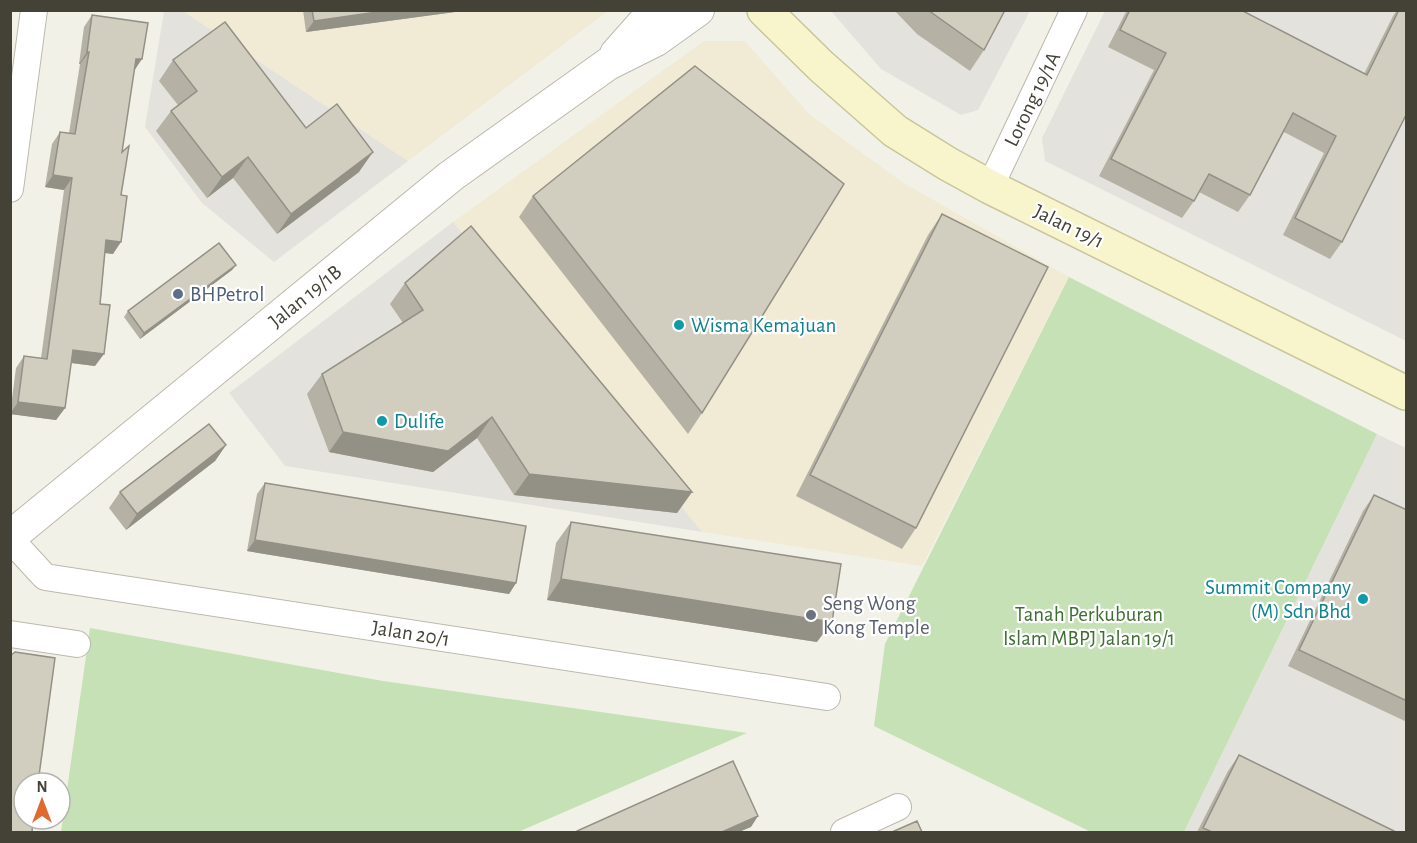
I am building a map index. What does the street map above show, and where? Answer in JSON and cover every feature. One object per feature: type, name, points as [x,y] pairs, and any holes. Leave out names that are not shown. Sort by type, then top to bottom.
[{"type":"main road","name":"Jalan 19/1","points":[[764,10],[821,66],[895,131],[948,164],[990,187],[1407,393]]},
{"type":"street","points":[[10,189],[34,10]]},
{"type":"street","name":"Jalan 19/1B","points":[[608,64],[655,10]]},
{"type":"street","name":"Jalan 19/1B","points":[[10,538],[451,176],[608,64],[656,40],[698,10]]},
{"type":"street","name":"Lorong 19/1A","points":[[990,187],[1074,10]]},
{"type":"street","name":"Jalan 20/1","points":[[10,538],[45,577],[827,697]]},
{"type":"street","points":[[10,634],[77,644]]},
{"type":"street","points":[[844,832],[898,807]]},
{"type":"shaded area","points":[[164,11],[183,11],[408,161],[274,262],[202,203],[145,127]]},
{"type":"shaded area","points":[[183,11],[608,11],[408,161]]},
{"type":"shaded area","points":[[831,11],[1030,11],[978,110],[961,115],[881,69]]},
{"type":"shaded area","points":[[1105,11],[1406,11],[1406,341],[1045,161],[1042,138]]},
{"type":"shaded area","points":[[704,41],[745,41],[809,114],[902,182],[1069,277],[922,566],[702,532],[453,222]]},
{"type":"shaded area","points":[[453,222],[702,532],[285,466],[229,393]]},
{"type":"shaded area","points":[[1377,434],[1406,448],[1406,832],[1184,832]]},
{"type":"green space","name":"Tanah Perkuburan Islam MBPJ Jalan 19/1","points":[[1069,277],[1377,434],[1184,832],[1091,832],[874,726],[885,644]]},
{"type":"green space","points":[[90,628],[383,681],[747,733],[518,832],[61,832],[72,831],[72,771],[70,771]]},
{"type":"building","points":[[312,10],[391,10],[314,21]]},
{"type":"building","points":[[928,10],[1005,10],[984,50]]},
{"type":"building","points":[[1130,10],[1241,10],[1367,75],[1399,10],[1407,10],[1407,113],[1342,242],[1295,218],[1336,136],[1293,113],[1250,195],[1209,174],[1194,201],[1111,159],[1166,53],[1120,30]]},
{"type":"building","points":[[92,15],[148,23],[142,59],[136,59],[122,152],[129,146],[121,195],[127,196],[121,242],[106,240],[100,304],[110,305],[104,354],[73,350],[65,408],[18,402],[24,356],[47,359],[72,178],[53,175],[60,132],[75,134],[89,52],[87,52]]},
{"type":"building","points":[[225,22],[306,128],[337,104],[373,152],[291,214],[248,157],[222,177],[171,111],[197,91],[173,60]]},
{"type":"building","name":"Wisma Kemajuan","points":[[695,66],[844,184],[702,413],[533,196]]},
{"type":"building","points":[[942,214],[1048,267],[916,528],[810,475]]},
{"type":"building","points":[[471,226],[692,492],[529,474],[492,417],[448,451],[343,432],[322,374],[423,310],[405,283]]},
{"type":"building","name":"BHPetrol","points":[[219,243],[236,265],[144,333],[128,311]]},
{"type":"building","points":[[209,424],[226,445],[137,514],[120,492]]},
{"type":"building","points":[[265,483],[526,526],[516,583],[255,540]]},
{"type":"building","name":"Summit Company (M) Sdn Bhd","points":[[1374,495],[1407,510],[1407,701],[1299,650]]},
{"type":"building","points":[[571,522],[841,564],[832,622],[561,579]]},
{"type":"building","points":[[15,652],[55,658],[40,771],[12,771],[12,831],[32,832],[10,832],[10,656]]},
{"type":"building","points":[[1239,755],[1396,832],[1212,832],[1203,828]]},
{"type":"building","points":[[733,761],[758,816],[722,832],[577,832],[577,831]]},
{"type":"building","points":[[917,821],[922,832],[892,832]]},
{"type":"place","name":"BHPetrol","points":[[178,294]]},
{"type":"place","name":"Wisma Kemajuan","points":[[679,325]]},
{"type":"place","name":"Dulife","points":[[382,421]]},
{"type":"place","name":"Summit Company (M) Sdn Bhd","points":[[1363,599]]},
{"type":"place","name":"Seng Wong Kong Temple","points":[[811,615]]}]
